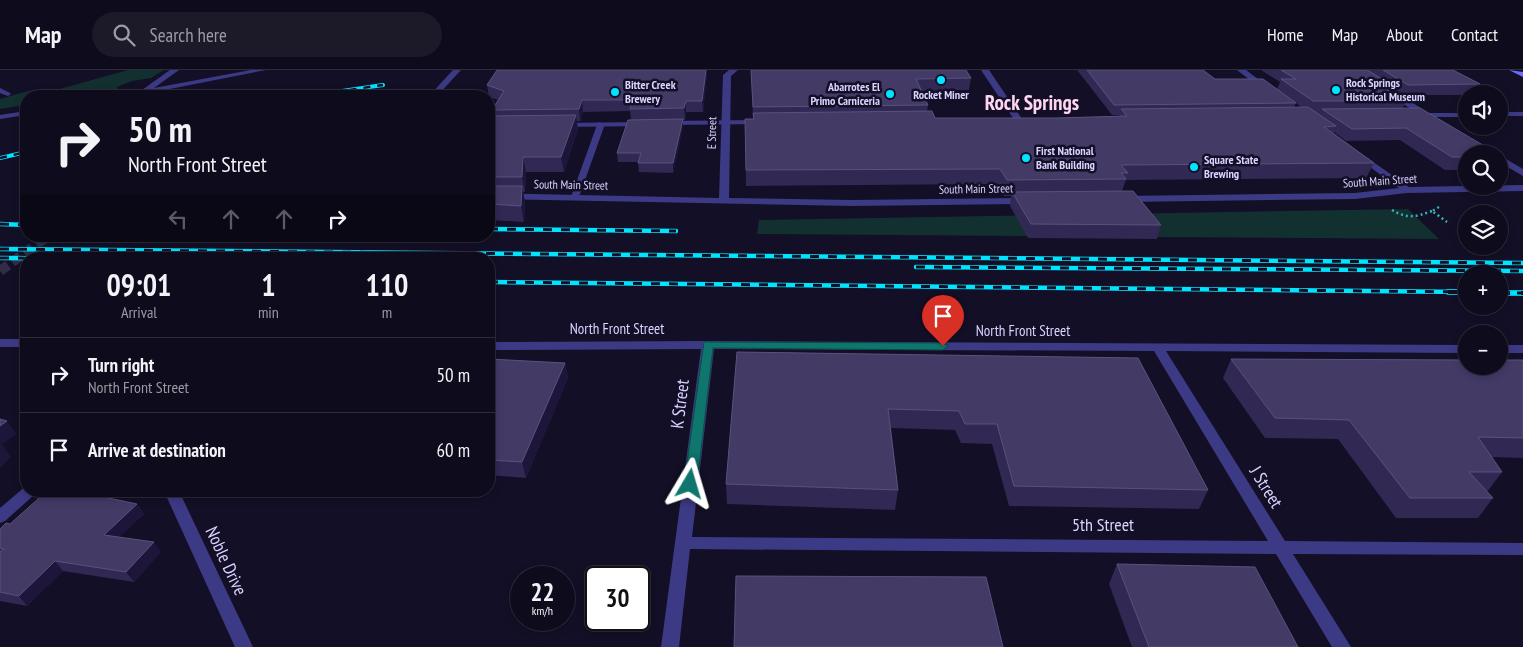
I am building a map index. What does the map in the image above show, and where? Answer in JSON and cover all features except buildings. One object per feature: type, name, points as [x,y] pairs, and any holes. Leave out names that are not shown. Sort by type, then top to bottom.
[{"type":"main road","points":[[1513,70],[1523,75]]},
{"type":"street","points":[[146,90],[175,70]]},
{"type":"street","points":[[200,70],[207,80]]},
{"type":"street","points":[[157,90],[262,70]]},
{"type":"street","points":[[439,90],[457,70]]},
{"type":"street","name":"E Street","points":[[724,201],[724,122],[727,75],[734,70]]},
{"type":"street","points":[[985,70],[1018,120]]},
{"type":"street","points":[[1241,70],[1277,96]]},
{"type":"street","points":[[1386,90],[1444,125]]},
{"type":"street","points":[[0,117],[20,113]]},
{"type":"street","points":[[1508,114],[1523,114]]},
{"type":"street","points":[[1409,115],[1458,115]]},
{"type":"street","points":[[1008,120],[1028,119]]},
{"type":"street","points":[[658,123],[773,122]]},
{"type":"street","points":[[554,125],[649,124]]},
{"type":"street","points":[[1353,151],[1407,190]]},
{"type":"street","points":[[1508,164],[1523,173]]},
{"type":"street","name":"South Main Street","points":[[1116,200],[1356,196],[1407,190],[1523,188]]},
{"type":"street","name":"South Main Street","points":[[495,196],[724,201],[1038,201]]},
{"type":"street","points":[[0,343],[20,343]]},
{"type":"street","name":"K Street","points":[[670,647],[708,345]]},
{"type":"street","name":"North Front Street","points":[[495,346],[1458,348]]},
{"type":"street","name":"J Street","points":[[1158,348],[1342,647]]},
{"type":"street","points":[[1508,349],[1523,349]]},
{"type":"street","points":[[0,517],[22,497]]},
{"type":"street","name":"Noble Drive","points":[[174,497],[244,647]]},
{"type":"street","name":"5th Street","points":[[683,543],[1281,546],[1523,550]]},
{"type":"lane","points":[[575,197],[601,124]]},
{"type":"green space","points":[[128,70],[164,70],[151,78],[132,81],[117,87],[118,90],[56,90]]},
{"type":"green space","points":[[20,93],[20,106],[0,109],[0,99]]},
{"type":"green space","points":[[1408,209],[1439,239],[757,234],[759,220]]},
{"type":"tunnel","points":[[26,252],[40,242]]},
{"type":"tunnel","points":[[0,271],[20,256]]},
{"type":"railway","points":[[349,90],[383,85]]},
{"type":"railway","points":[[0,158],[20,153]]},
{"type":"railway","points":[[0,224],[20,225]]},
{"type":"railway","points":[[495,229],[676,231]]},
{"type":"railway","points":[[0,249],[326,252]]},
{"type":"railway","points":[[495,254],[1523,263]]},
{"type":"railway","points":[[0,258],[20,258]]},
{"type":"railway","points":[[916,267],[1523,271]]},
{"type":"railway","points":[[495,282],[1466,292],[1448,292]]},
{"type":"railway","points":[[1508,293],[1523,293]]},
{"type":"place","name":"Rocket Miner","points":[[941,80]]},
{"type":"place","name":"Rock Springs Historical Museum","points":[[1336,90]]},
{"type":"place","name":"Bitter Creek Brewery","points":[[615,92]]},
{"type":"place","name":"Abarrotes El Primo Carniceria","points":[[890,94]]},
{"type":"place","name":"First National Bank Building","points":[[1026,158]]},
{"type":"place","name":"Square State Brewing","points":[[1194,167]]},
{"type":"district","name":"Rock Springs","points":[[1032,103]]},
{"type":"route","points":[[690,484],[708,345],[943,346]]}]
